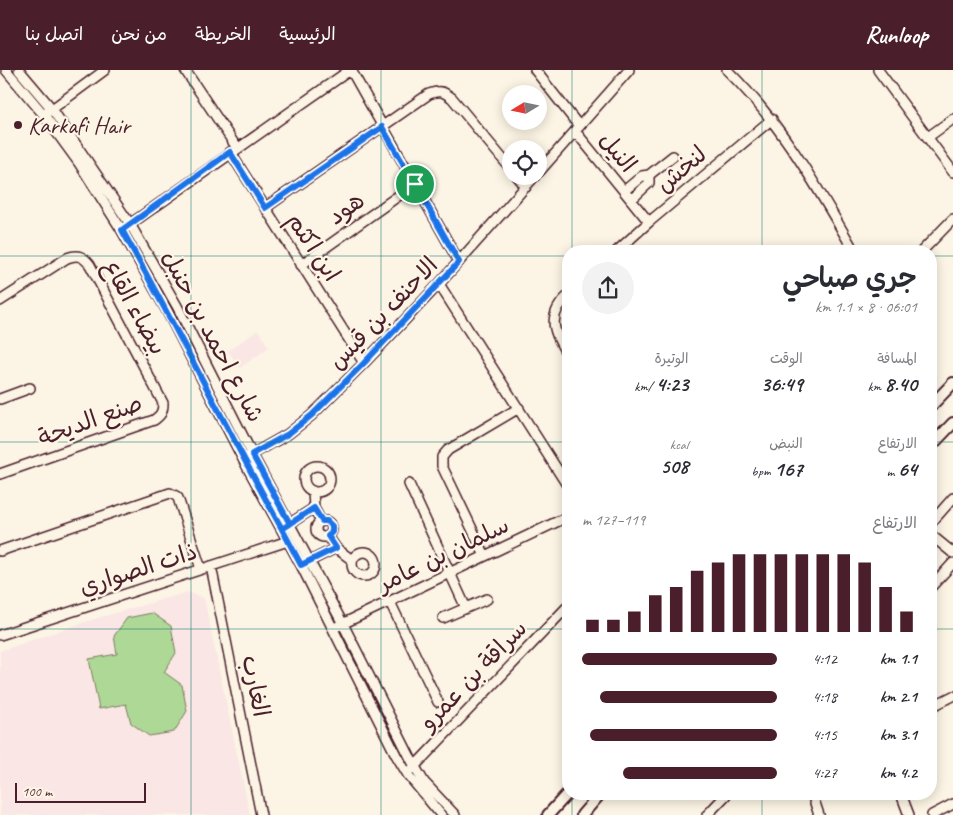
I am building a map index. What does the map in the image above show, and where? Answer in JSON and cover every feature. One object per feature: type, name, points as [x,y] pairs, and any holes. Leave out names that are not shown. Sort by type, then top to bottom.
[{"type":"main road","points":[[937,400],[953,383]]},
{"type":"main road","points":[[937,440],[953,423]]},
{"type":"main road","points":[[548,815],[562,800]]},
{"type":"main road","points":[[582,815],[595,800]]},
{"type":"street","name":"شارع احمد بن حنبل","points":[[6,70],[48,112],[78,163],[122,230],[167,311],[243,459],[286,526],[288,542],[306,563],[334,629],[396,755],[408,775],[439,814]]},
{"type":"street","name":"شارع احمد بن حنبل","points":[[19,70],[130,224],[177,306],[286,526],[343,624],[414,765],[424,782],[455,815]]},
{"type":"street","points":[[48,112],[94,73],[105,70]]},
{"type":"street","name":"ابن اكثم","points":[[185,70],[265,208],[364,363]]},
{"type":"street","points":[[122,230],[233,150],[350,70],[459,262]]},
{"type":"street","name":"النيل","points":[[535,70],[649,222]]},
{"type":"street","points":[[878,70],[953,172]]},
{"type":"street","points":[[547,163],[625,71]]},
{"type":"street","points":[[732,72],[772,119],[813,180],[851,245]]},
{"type":"street","points":[[265,208],[437,90],[445,92],[452,98],[502,158]]},
{"type":"street","name":"لنخش","points":[[624,245],[772,119]]},
{"type":"street","points":[[928,138],[953,119]]},
{"type":"street","points":[[624,191],[642,176],[649,175],[673,156]]},
{"type":"street","points":[[631,200],[648,183],[649,175]]},
{"type":"street","name":"هود","points":[[301,265],[415,184]]},
{"type":"street","name":"الاحنف بن قيس","points":[[243,459],[288,434],[300,425],[364,363],[459,262],[526,186]]},
{"type":"street","points":[[928,245],[953,219]]},
{"type":"street","name":"بيضاء القاع","points":[[0,301],[68,258],[80,256],[86,259],[160,395],[163,411]]},
{"type":"street","points":[[438,284],[562,477]]},
{"type":"street","points":[[562,304],[557,310],[553,322],[562,344]]},
{"type":"street","points":[[0,399],[30,388]]},
{"type":"street","points":[[484,556],[442,466],[442,457],[448,450],[519,408]]},
{"type":"street","name":"صنع الديحة","points":[[0,474],[154,420],[163,411]]},
{"type":"street","points":[[409,484],[466,608]]},
{"type":"street","points":[[314,491],[314,508],[322,521],[327,521],[332,526],[332,532],[328,536],[336,548],[352,560]]},
{"type":"street","points":[[0,551],[170,493],[178,498],[201,569]]},
{"type":"street","points":[[937,517],[953,498]]},
{"type":"street","points":[[286,526],[314,508]]},
{"type":"street","name":"سلمان بن عامر","points":[[334,629],[562,519]]},
{"type":"street","points":[[937,540],[953,553]]},
{"type":"street","name":"ذات الصواري","points":[[0,635],[288,542]]},
{"type":"street","points":[[306,563],[336,548]]},
{"type":"street","points":[[937,580],[953,563]]},
{"type":"street","name":"الغارب","points":[[211,566],[261,815]]},
{"type":"street","points":[[443,618],[487,599]]},
{"type":"street","points":[[390,602],[438,702]]},
{"type":"street","name":"سراقة بن عمرو","points":[[408,775],[414,765],[562,612]]},
{"type":"street","points":[[937,704],[953,696]]},
{"type":"street","points":[[707,815],[721,800]]},
{"type":"street","points":[[814,800],[819,815]]},
{"type":"street","points":[[903,800],[908,815]]},
{"type":"street","points":[[932,815],[953,804]]},
{"type":"shaded area","points":[[258,330],[269,347],[240,368],[228,351]]},
{"type":"shaded area","points":[[188,592],[204,598],[250,815],[0,815],[0,651],[91,620]]},
{"type":"green space","points":[[152,613],[171,626],[176,653],[164,672],[182,685],[187,711],[174,732],[149,736],[131,723],[126,704],[99,709],[89,659],[117,654],[114,636],[127,618]]},
{"type":"place","name":"Karkafi Hair","points":[[18,125]]},
{"type":"route","points":[[415,184],[382,127],[265,208],[230,152],[122,230],[282,529],[299,517],[314,508],[322,521],[327,521],[332,526],[332,532],[328,536],[336,548],[301,565],[282,529],[290,524],[252,454],[288,434],[312,415],[459,262],[415,184]]}]
